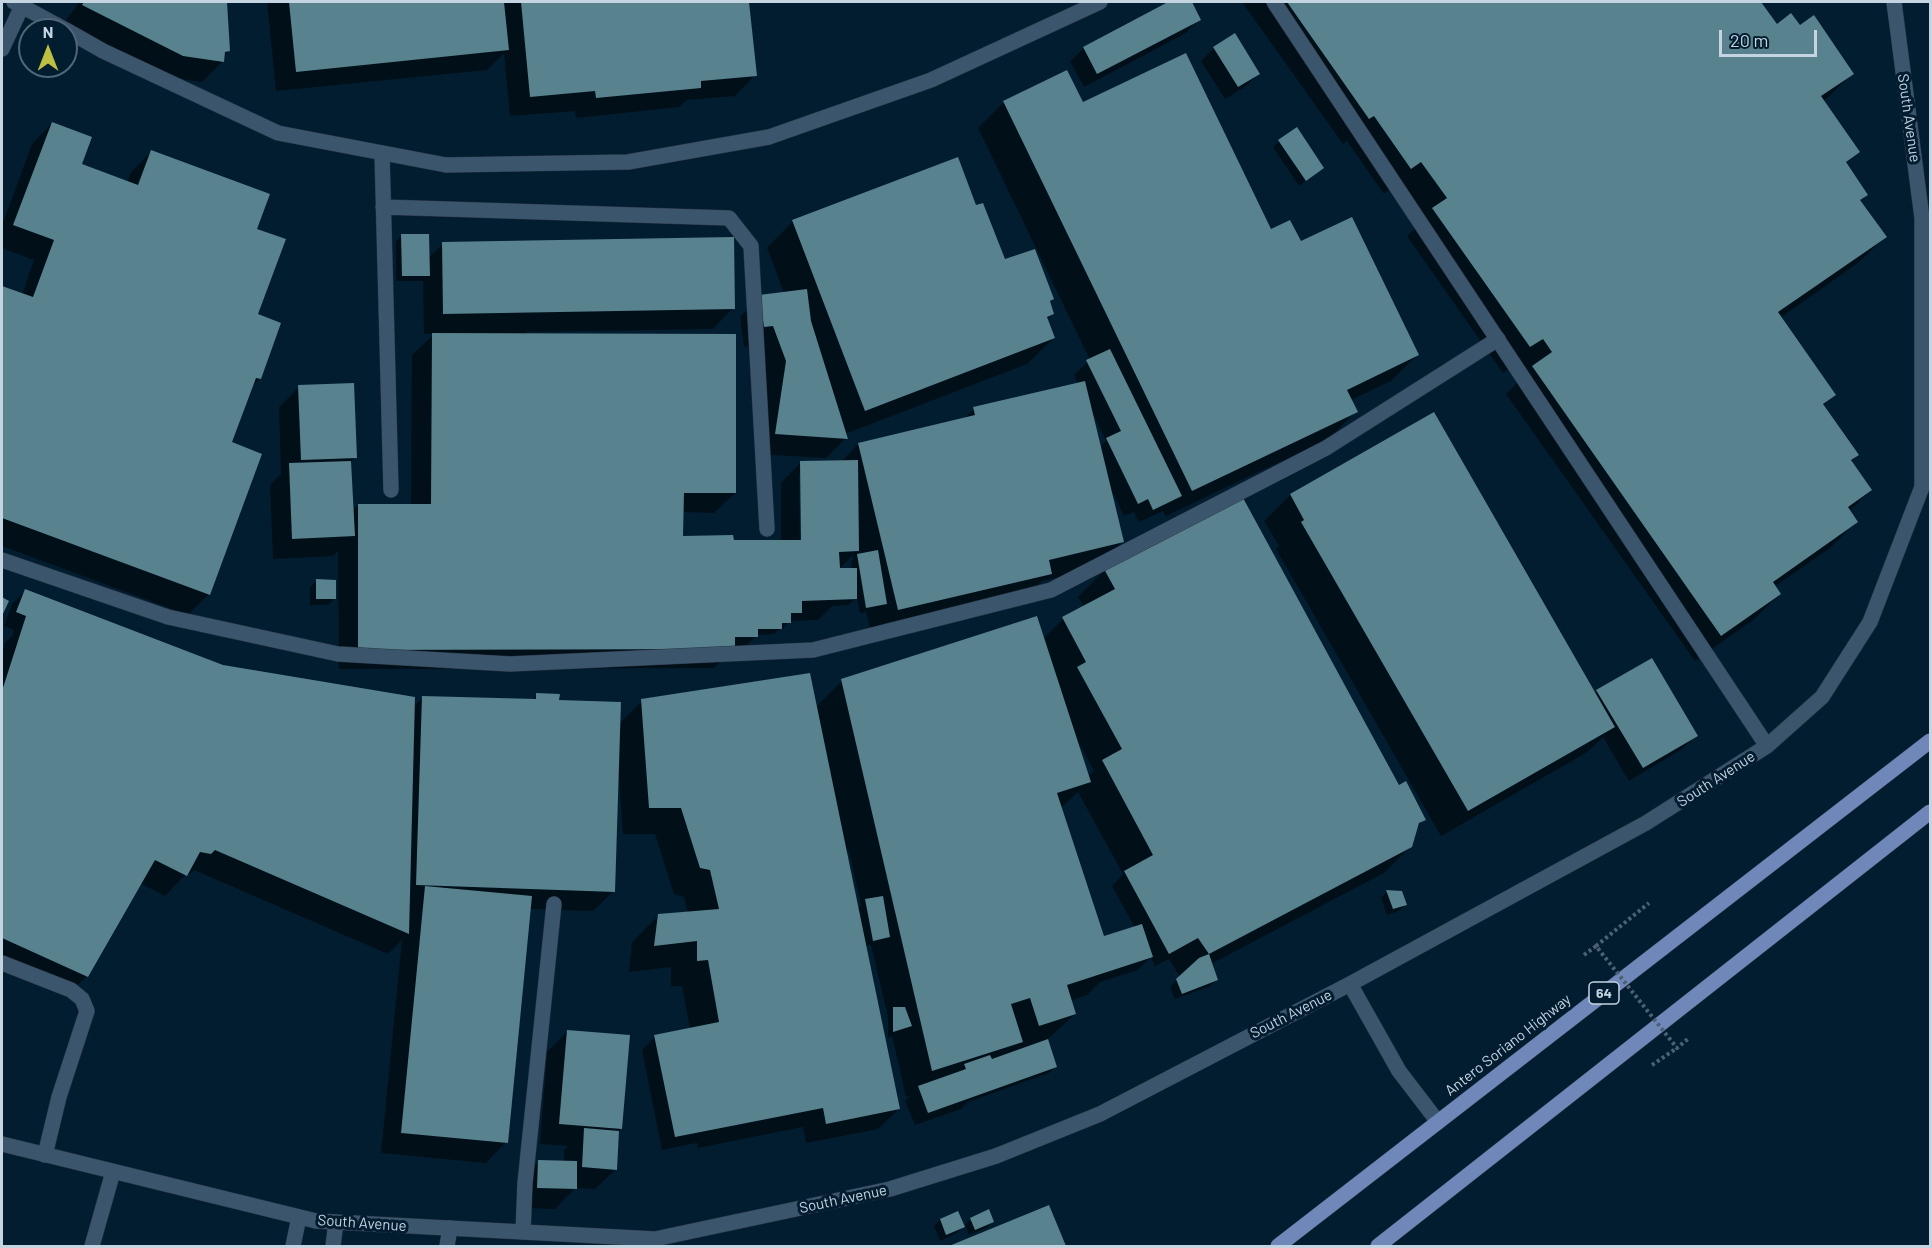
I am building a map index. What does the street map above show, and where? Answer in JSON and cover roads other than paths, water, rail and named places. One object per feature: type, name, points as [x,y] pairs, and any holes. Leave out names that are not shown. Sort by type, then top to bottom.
[{"type":"main road","name":"Antero Soriano Highway","points":[[1278,1246],[1930,741]]},
{"type":"main road","points":[[1378,1246],[1930,812]]},
{"type":"street","points":[[78,37],[103,51],[278,133],[446,165],[628,162],[769,137],[931,80],[1100,2]]},
{"type":"street","points":[[1274,2],[1767,746]]},
{"type":"street","name":"South Avenue","points":[[2,1144],[316,1221],[524,1232],[655,1243],[890,1189],[996,1156],[1100,1114],[1350,984],[1646,823],[1767,746],[1822,697],[1870,622],[1923,487],[1923,218],[1894,2]]},
{"type":"street","points":[[2,50],[18,4],[44,18]]},
{"type":"street","points":[[382,153],[391,490]]},
{"type":"street","points":[[383,207],[729,218],[751,246],[766,529]]},
{"type":"street","points":[[2,560],[168,617],[338,654],[510,664],[813,650],[1051,590],[1326,448],[1498,339]]},
{"type":"street","points":[[524,1232],[525,1183],[554,904]]},
{"type":"street","points":[[2,963],[71,990],[81,999],[87,1011],[59,1097],[45,1155]]},
{"type":"street","points":[[1350,984],[1399,1071],[1438,1122]]},
{"type":"street","points":[[92,1246],[113,1172]]},
{"type":"street","points":[[293,1246],[299,1217]]},
{"type":"street","points":[[333,1246],[336,1222]]},
{"type":"street","points":[[447,1246],[450,1228]]}]
